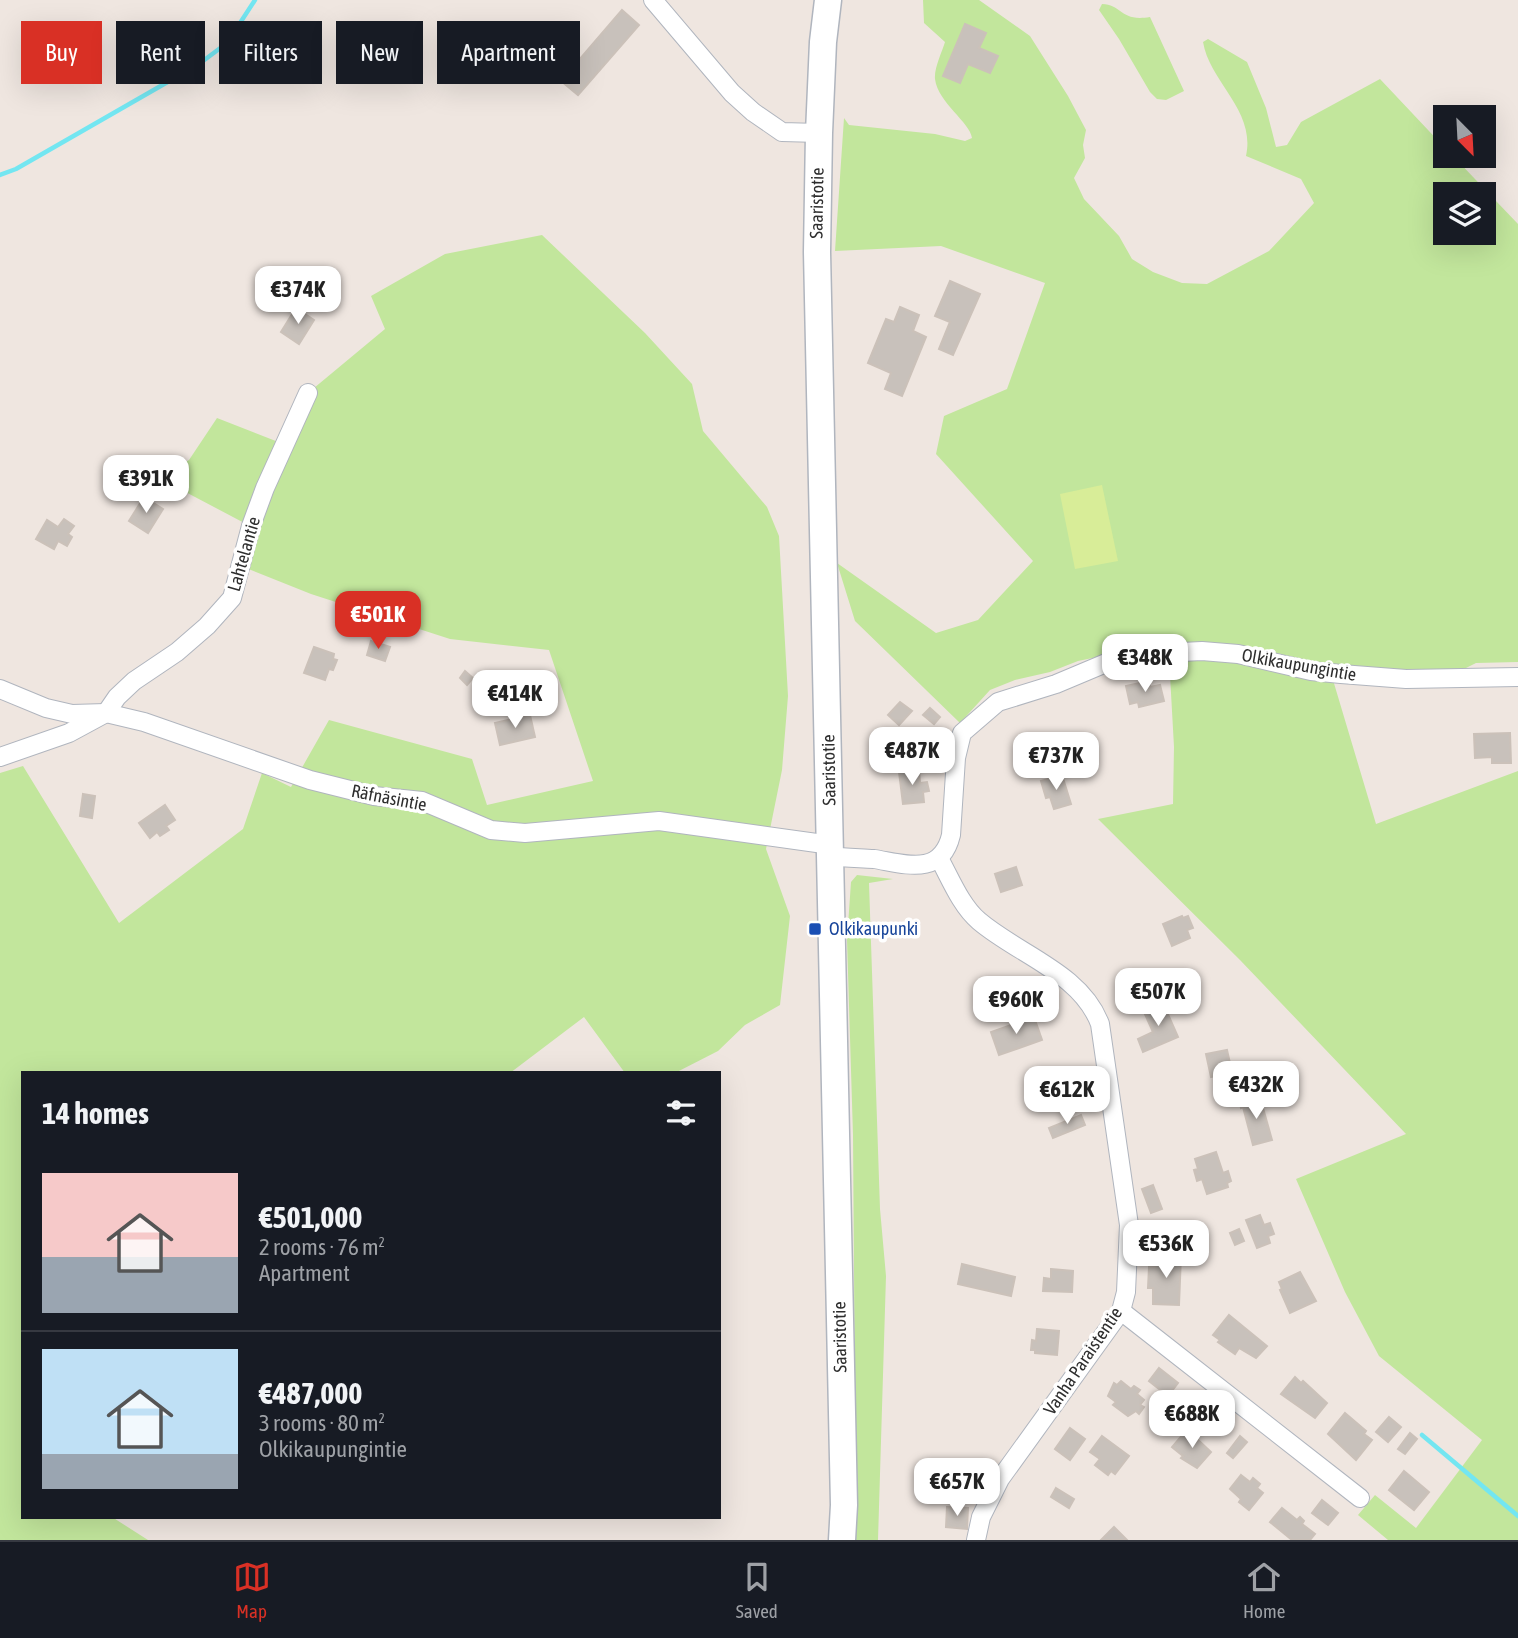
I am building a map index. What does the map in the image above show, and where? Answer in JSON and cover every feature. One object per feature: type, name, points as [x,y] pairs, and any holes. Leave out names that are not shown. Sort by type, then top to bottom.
[{"type":"main road","name":"Saaristotie","points":[[828,0],[823,42],[819,133],[817,252],[844,1491],[842,1540]]},
{"type":"street","points":[[653,0],[732,93],[753,112],[782,131],[819,133]]},
{"type":"street","name":"Lahtelantie","points":[[106,713],[117,697],[134,681],[177,652],[207,626],[232,598],[250,526],[308,393]]},
{"type":"street","name":"Olkikaupungintie","points":[[939,858],[948,847],[951,835],[956,758],[962,733],[998,702],[1056,684],[1107,663],[1161,653],[1202,651],[1238,654],[1311,671],[1341,674],[1406,678],[1518,677]]},
{"type":"street","name":"Räfnäsintie","points":[[0,689],[46,708],[72,714],[106,713],[144,722],[310,780],[374,796],[422,801],[491,830],[525,833],[659,821],[830,851]]},
{"type":"street","points":[[0,757],[69,733],[106,713]]},
{"type":"street","points":[[830,851],[914,866],[939,858]]},
{"type":"street","name":"Vanha Paraistentie","points":[[939,858],[977,919],[1007,942],[1067,980],[1095,1011],[1100,1024],[1129,1225],[1126,1292],[1121,1311],[1000,1479],[981,1517],[976,1540]]},
{"type":"street","points":[[1121,1311],[1360,1498]]},
{"type":"green space","points":[[923,0],[979,0],[1030,36],[1086,130],[1083,145],[1085,158],[1074,178],[1084,199],[1119,236],[1132,259],[1153,272],[1182,283],[1207,284],[1269,251],[1314,203],[1301,179],[1246,156],[1244,125],[1239,111],[1207,57],[1203,42],[1208,39],[1247,62],[1266,108],[1276,147],[1287,145],[1301,122],[1380,79],[1433,135],[1433,168],[1464,168],[1478,182],[1433,182],[1433,245],[1496,245],[1496,201],[1518,224],[1518,662],[1476,663],[1462,670],[1405,672],[1322,665],[1107,655],[1078,661],[990,690],[960,723],[855,621],[837,563],[936,633],[978,620],[1033,561],[936,454],[944,416],[1007,389],[1045,283],[941,246],[835,251],[844,118],[849,125],[935,134],[965,141],[972,138],[966,125],[937,88],[936,70],[945,42],[924,23]]},
{"type":"green space","points":[[1102,4],[1133,17],[1150,17],[1184,91],[1166,100],[1157,99],[1150,92],[1099,10]]},
{"type":"green space","points":[[542,235],[645,333],[692,384],[703,431],[767,507],[779,536],[788,696],[782,770],[766,849],[790,916],[780,1005],[745,1025],[718,1051],[679,1071],[624,1071],[584,1017],[513,1071],[21,1071],[21,1519],[115,1519],[148,1540],[0,1540],[0,773],[23,766],[119,923],[243,829],[262,773],[291,787],[329,720],[472,759],[487,805],[593,781],[549,650],[450,639],[311,594],[241,566],[250,526],[159,478],[189,460],[217,418],[286,445],[308,393],[385,329],[371,296],[445,254]]},
{"type":"green space","points":[[1102,485],[1118,561],[1075,569],[1060,494]]},
{"type":"green space","points":[[1169,657],[1227,659],[1333,680],[1376,824],[1518,771],[1518,1540],[1388,1540],[1358,1515],[1375,1495],[1416,1528],[1482,1440],[1379,1356],[1345,1292],[1296,1179],[1406,1134],[1240,960],[1098,819],[1173,804],[1174,747]]},
{"type":"green space","points":[[857,875],[893,879],[869,883],[880,1209],[886,1276],[878,1540],[856,1540],[853,1135],[847,940],[851,882]]},
{"type":"building","points":[[622,10],[639,25],[578,95],[565,84],[580,84],[580,59]]},
{"type":"building","points":[[965,24],[986,33],[979,48],[998,56],[990,73],[968,64],[960,83],[943,76]]},
{"type":"building","points":[[950,281],[980,294],[953,355],[939,349],[950,322],[935,316]]},
{"type":"building","points":[[900,307],[919,315],[913,331],[926,337],[902,396],[885,389],[891,373],[868,363],[886,319],[894,322]]},
{"type":"building","points":[[296,308],[314,320],[299,344],[281,332]]},
{"type":"building","points":[[144,497],[163,509],[148,533],[129,521]]},
{"type":"building","points":[[64,519],[74,526],[68,534],[72,537],[67,546],[58,541],[54,549],[36,539],[47,520],[58,527]]},
{"type":"building","points":[[371,641],[390,647],[385,661],[367,655]]},
{"type":"building","points":[[314,647],[334,654],[333,659],[337,660],[333,670],[329,669],[325,680],[304,673]]},
{"type":"building","points":[[465,671],[473,678],[467,685],[460,678]]},
{"type":"building","points":[[1149,681],[1150,687],[1160,685],[1164,701],[1139,707],[1138,702],[1130,704],[1126,686]]},
{"type":"building","points":[[900,702],[912,711],[899,725],[888,715]]},
{"type":"building","points":[[930,708],[940,717],[934,724],[923,715]]},
{"type":"building","points":[[530,715],[535,737],[500,745],[495,723]]},
{"type":"building","points":[[1510,733],[1511,763],[1492,763],[1492,757],[1475,758],[1474,734]]},
{"type":"building","points":[[919,770],[920,783],[927,782],[929,791],[923,792],[924,802],[903,804],[899,772]]},
{"type":"building","points":[[1062,775],[1071,804],[1054,809],[1050,797],[1046,798],[1041,781]]},
{"type":"building","points":[[83,794],[95,796],[92,818],[80,816]]},
{"type":"building","points":[[165,805],[175,820],[166,826],[169,830],[160,836],[157,832],[150,838],[139,823]]},
{"type":"building","points":[[1016,867],[1022,885],[1001,892],[995,874]]},
{"type":"building","points":[[1188,916],[1193,928],[1187,930],[1190,938],[1172,946],[1163,924]]},
{"type":"building","points":[[1129,970],[1132,980],[1122,983],[1119,974]]},
{"type":"building","points":[[1041,982],[1048,1001],[1030,1008],[1027,1001],[1023,1002],[1018,991]]},
{"type":"building","points":[[1163,1003],[1178,1037],[1143,1052],[1138,1039],[1153,1032],[1144,1012]]},
{"type":"building","points":[[1034,1017],[1042,1040],[999,1055],[991,1032]]},
{"type":"building","points":[[1227,1050],[1232,1072],[1211,1077],[1206,1054]]},
{"type":"building","points":[[1084,1071],[1090,1088],[1077,1092],[1078,1096],[1066,1101],[1061,1089],[1071,1085],[1068,1076]]},
{"type":"building","points":[[1246,1095],[1248,1105],[1261,1101],[1272,1140],[1253,1145],[1238,1097]]},
{"type":"building","points":[[1081,1115],[1085,1125],[1053,1138],[1049,1128]]},
{"type":"building","points":[[1216,1152],[1223,1173],[1228,1171],[1231,1181],[1227,1183],[1228,1187],[1207,1194],[1202,1179],[1197,1181],[1195,1159]]},
{"type":"building","points":[[1153,1185],[1162,1209],[1151,1213],[1142,1189]]},
{"type":"building","points":[[1260,1215],[1264,1225],[1270,1223],[1274,1234],[1268,1236],[1270,1243],[1257,1248],[1246,1220]]},
{"type":"building","points":[[1239,1229],[1244,1241],[1235,1245],[1230,1233]]},
{"type":"building","points":[[1156,1254],[1181,1255],[1179,1305],[1153,1304],[1153,1288],[1148,1288],[1149,1267],[1155,1267]]},
{"type":"building","points":[[962,1264],[1015,1277],[1011,1296],[958,1284]]},
{"type":"building","points":[[1051,1269],[1073,1271],[1072,1292],[1043,1291],[1044,1278],[1051,1279]]},
{"type":"building","points":[[1300,1272],[1316,1301],[1290,1313],[1279,1282]]},
{"type":"building","points":[[1229,1315],[1267,1346],[1256,1358],[1239,1348],[1235,1354],[1213,1335]]},
{"type":"building","points":[[1037,1329],[1059,1331],[1057,1355],[1035,1353],[1035,1350],[1031,1350],[1032,1340],[1036,1341]]},
{"type":"building","points":[[1159,1368],[1178,1383],[1168,1396],[1149,1381]]},
{"type":"building","points":[[1295,1377],[1327,1403],[1315,1418],[1281,1394]]},
{"type":"building","points":[[1121,1381],[1131,1389],[1134,1386],[1140,1390],[1137,1394],[1144,1400],[1140,1405],[1144,1407],[1139,1414],[1136,1411],[1128,1416],[1113,1405],[1116,1402],[1108,1396],[1114,1383],[1117,1385]]},
{"type":"building","points":[[1188,1395],[1200,1405],[1187,1421],[1175,1412]]},
{"type":"building","points":[[1345,1413],[1366,1431],[1364,1434],[1372,1440],[1356,1460],[1328,1434]]},
{"type":"building","points":[[1389,1417],[1401,1427],[1388,1442],[1376,1432]]},
{"type":"building","points":[[1070,1428],[1085,1439],[1070,1460],[1055,1449]]},
{"type":"building","points":[[1184,1433],[1195,1441],[1197,1439],[1211,1452],[1197,1468],[1181,1458],[1183,1456],[1172,1447]]},
{"type":"building","points":[[1410,1433],[1417,1439],[1405,1454],[1398,1449]]},
{"type":"building","points":[[1102,1436],[1129,1456],[1115,1474],[1111,1471],[1108,1475],[1095,1465],[1100,1459],[1090,1452]]},
{"type":"building","points":[[1240,1436],[1247,1442],[1233,1458],[1227,1453]]},
{"type":"building","points":[[1404,1471],[1429,1492],[1414,1510],[1389,1490]]},
{"type":"building","points":[[1241,1475],[1250,1482],[1253,1478],[1260,1484],[1257,1488],[1263,1493],[1249,1510],[1230,1489]]},
{"type":"building","points":[[1056,1488],[1074,1499],[1069,1508],[1051,1497]]},
{"type":"building","points":[[1322,1500],[1338,1513],[1328,1525],[1312,1513]]},
{"type":"building","points":[[947,1507],[968,1508],[967,1529],[946,1527]]},
{"type":"building","points":[[1282,1508],[1297,1520],[1300,1517],[1304,1521],[1302,1524],[1315,1534],[1310,1540],[1292,1540],[1270,1522]]},
{"type":"building","points":[[1114,1527],[1127,1540],[1101,1540]]},
{"type":"waterway","points":[[0,175],[16,169],[199,64],[227,43],[255,0]]},
{"type":"waterway","points":[[1422,1435],[1518,1516]]},
{"type":"place","name":"Olkikaupunki","points":[[815,929]]}]
